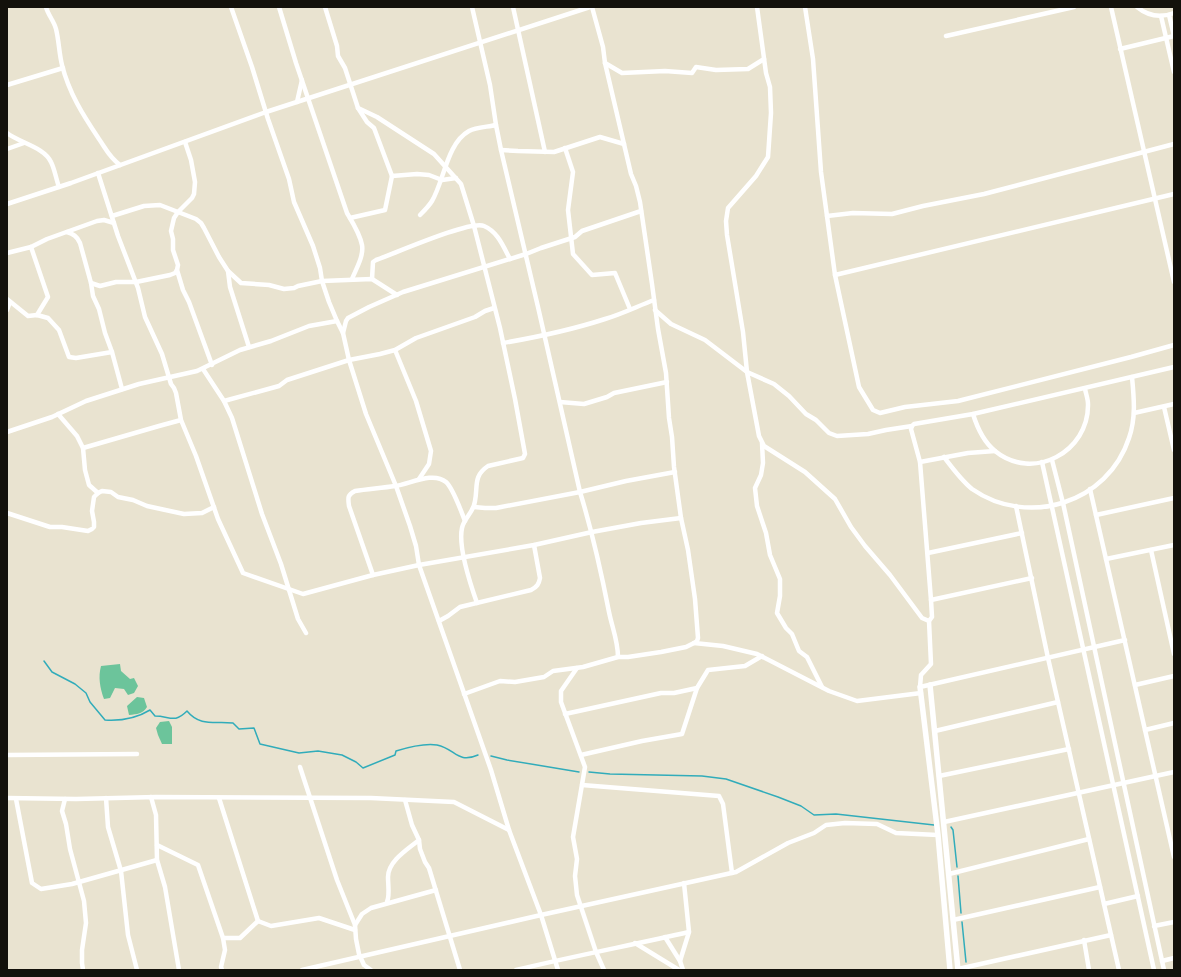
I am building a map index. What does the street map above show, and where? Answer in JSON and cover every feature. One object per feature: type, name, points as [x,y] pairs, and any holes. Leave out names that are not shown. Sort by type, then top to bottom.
[{"type":"street","points":[[46,7],[56,30],[59,53],[67,83],[82,114],[109,155],[120,165]]},
{"type":"street","points":[[231,7],[289,179],[294,202],[313,246],[320,268],[322,282],[343,333],[349,360],[366,414],[396,486],[416,546],[419,565],[491,770],[509,830],[541,915],[558,970]]},
{"type":"street","points":[[279,7],[345,206],[358,232],[362,246],[360,260],[352,279]]},
{"type":"street","points":[[325,7],[337,46],[338,56],[345,68],[358,108],[367,122],[374,128],[392,176],[385,210],[350,218]]},
{"type":"street","points":[[472,7],[490,85],[501,150],[580,492],[592,532],[613,630],[618,645],[618,657]]},
{"type":"street","points":[[513,7],[546,152]]},
{"type":"street","points":[[7,204],[71,183],[266,112],[591,7],[603,47],[605,62],[641,211],[655,310],[666,373],[675,472],[681,518],[688,550],[695,599],[698,638],[697,641],[686,647],[628,657],[618,657],[583,667],[553,671],[544,677],[515,682],[500,681],[464,694]]},
{"type":"street","points":[[757,7],[766,74],[770,87],[771,113],[768,157],[756,176],[728,208],[726,235],[743,332],[747,372],[759,436],[764,446],[805,472],[835,499],[851,527],[865,546],[890,575],[922,618],[929,621]]},
{"type":"street","points":[[805,7],[813,59],[821,172],[835,275],[859,387],[873,410],[880,413],[905,407],[958,401],[1174,345]]},
{"type":"street","points":[[946,36],[1074,7]]},
{"type":"street","points":[[1111,7],[1174,282]]},
{"type":"street","points":[[1120,48],[1174,36],[1172,14],[1161,16],[1147,14],[1137,7]]},
{"type":"street","points":[[1161,16],[1174,72]]},
{"type":"street","points":[[605,62],[622,73],[665,71],[692,73],[696,67],[716,70],[748,69],[764,59]]},
{"type":"street","points":[[7,85],[63,68]]},
{"type":"street","points":[[298,102],[302,80]]},
{"type":"street","points":[[358,108],[377,118],[434,154],[461,184],[474,226],[503,343],[525,454],[524,458],[488,466],[480,474],[476,482],[476,501],[474,507],[465,520],[462,527],[461,536],[464,558],[477,603]]},
{"type":"street","points":[[420,215],[432,202],[453,149],[461,136],[470,130],[496,125]]},
{"type":"street","points":[[7,133],[15,139],[40,150],[51,161],[59,187]]},
{"type":"street","points":[[501,150],[554,152],[600,137],[624,144]]},
{"type":"street","points":[[185,142],[191,160],[195,182],[194,194],[174,218],[171,231],[173,250],[178,264],[183,290],[189,302],[212,365]]},
{"type":"street","points":[[7,149],[24,143]]},
{"type":"street","points":[[827,216],[853,213],[892,214],[923,206],[984,194],[1174,144]]},
{"type":"street","points":[[565,148],[573,172],[568,210],[573,254],[592,275],[615,273],[630,309]]},
{"type":"street","points":[[98,173],[118,236],[138,288],[144,317],[162,354],[170,384],[176,393],[181,420],[223,530],[243,573],[303,594],[372,575],[419,565],[534,545],[640,523],[681,518]]},
{"type":"street","points":[[392,176],[417,174],[429,175],[442,180],[456,178]]},
{"type":"street","points":[[835,275],[1174,194]]},
{"type":"street","points":[[112,216],[144,206],[160,205],[196,219],[201,223],[228,271],[241,283],[269,285],[284,289],[322,282],[372,279],[397,295]]},
{"type":"street","points":[[343,333],[348,318],[397,295],[526,254],[575,237],[582,231],[641,211]]},
{"type":"street","points":[[7,253],[31,247],[47,239],[97,221],[104,220],[114,223]]},
{"type":"street","points":[[372,279],[372,266],[373,262],[376,260],[451,232],[480,225],[493,231],[510,259]]},
{"type":"street","points":[[67,232],[74,235],[78,239],[93,296],[99,309],[122,389]]},
{"type":"street","points":[[31,247],[48,297],[36,315]]},
{"type":"street","points":[[91,284],[100,286],[116,282],[136,282],[170,275],[178,270]]},
{"type":"street","points":[[228,271],[230,287],[249,347]]},
{"type":"street","points":[[8,300],[28,316],[36,315],[48,318],[59,330],[69,357],[76,358],[112,352]]},
{"type":"street","points":[[7,310],[8,300]]},
{"type":"street","points":[[503,343],[545,336],[600,321],[654,300]]},
{"type":"street","points":[[224,401],[278,386],[286,380],[349,360],[395,350],[416,338],[475,317],[494,308]]},
{"type":"street","points":[[655,310],[671,324],[705,340],[747,372],[774,384],[829,433],[837,436],[868,434],[912,426],[914,424],[973,414],[1174,367]]},
{"type":"street","points":[[7,432],[58,414],[86,401],[122,389],[197,371],[240,350],[271,341],[309,326],[337,321]]},
{"type":"street","points":[[395,350],[416,401],[431,452],[428,464],[418,480]]},
{"type":"street","points":[[203,369],[224,401],[232,418],[262,514],[281,564],[298,619],[306,633]]},
{"type":"street","points":[[944,457],[957,475],[972,488],[990,499],[1009,505],[1029,508],[1052,506],[1081,496],[1097,485],[1110,471],[1121,455],[1129,438],[1134,414],[1132,377]]},
{"type":"street","points":[[560,402],[584,404],[607,397],[614,393],[667,382]]},
{"type":"street","points":[[973,414],[977,427],[995,451],[1016,461],[1028,463],[1052,460],[1064,453],[1075,443],[1083,431],[1087,417],[1088,403],[1085,389]]},
{"type":"street","points":[[1134,414],[1174,404]]},
{"type":"street","points":[[1164,407],[1174,450]]},
{"type":"street","points":[[58,414],[77,436],[83,448],[89,485],[98,493]]},
{"type":"street","points":[[83,448],[181,420]]},
{"type":"street","points":[[912,426],[911,429],[920,462],[932,617],[929,621],[931,664],[921,675],[920,690],[938,835],[950,970]]},
{"type":"street","points":[[762,442],[763,463],[761,475],[756,488],[757,506],[766,533],[770,555],[780,579],[780,596],[777,613],[786,628],[792,634],[799,651],[807,657],[822,687]]},
{"type":"street","points":[[920,462],[944,457],[995,451]]},
{"type":"street","points":[[1052,460],[1063,503],[1164,970]]},
{"type":"street","points":[[1042,462],[1154,970]]},
{"type":"street","points":[[474,507],[496,508],[675,472]]},
{"type":"street","points":[[372,575],[349,506],[348,499],[350,493],[355,491],[396,486],[425,478],[437,478],[444,480],[449,485],[465,520]]},
{"type":"street","points":[[1090,489],[1174,857]]},
{"type":"street","points":[[7,513],[50,526],[88,531],[94,527],[92,511],[94,497],[102,491],[111,492],[118,497],[133,500],[147,506],[184,514],[202,513],[214,507]]},
{"type":"street","points":[[1096,515],[1174,498]]},
{"type":"street","points":[[1016,506],[1048,658],[1119,970]]},
{"type":"street","points":[[928,553],[1022,533]]},
{"type":"street","points":[[439,621],[460,607],[531,590],[537,586],[540,578],[534,545]]},
{"type":"street","points":[[1106,559],[1174,545]]},
{"type":"street","points":[[1151,550],[1171,630],[1174,654]]},
{"type":"street","points":[[931,600],[1032,578]]},
{"type":"street","points":[[694,643],[723,646],[758,654],[829,691],[858,701],[920,690],[930,685],[1125,640]]},
{"type":"street","points":[[581,755],[642,741],[682,734],[697,688],[708,670],[745,666],[762,656]]},
{"type":"street","points":[[577,668],[561,691],[561,702],[585,767],[573,837],[577,859],[575,876],[577,894],[596,952],[604,970]]},
{"type":"street","points":[[1135,685],[1174,676]]},
{"type":"street","points":[[930,685],[958,969],[1111,934]]},
{"type":"street","points":[[565,714],[697,688]]},
{"type":"street","points":[[935,731],[1058,702]]},
{"type":"street","points":[[1145,730],[1174,723]]},
{"type":"street","points":[[939,776],[1069,749]]},
{"type":"street","points":[[7,755],[137,754]]},
{"type":"street","points":[[300,767],[337,880],[355,928],[360,957],[364,965],[371,970]]},
{"type":"street","points":[[944,822],[1174,772]]},
{"type":"street","points":[[582,785],[720,796],[723,804],[732,872]]},
{"type":"street","points":[[151,797],[156,815],[157,860],[165,887],[179,970]]},
{"type":"street","points":[[7,798],[310,798],[454,802],[509,830]]},
{"type":"street","points":[[65,798],[62,810],[70,849],[84,901],[86,923],[82,950],[83,970]]},
{"type":"street","points":[[106,798],[108,827],[121,871],[128,935],[136,970]]},
{"type":"street","points":[[219,798],[258,921]]},
{"type":"street","points":[[16,799],[32,883],[42,889],[80,882],[157,860]]},
{"type":"street","points":[[405,800],[412,824],[419,840],[420,849],[429,868],[451,936],[460,970]]},
{"type":"street","points":[[302,970],[732,872],[788,843],[814,833],[826,825],[845,823],[877,824],[896,833],[938,835]]},
{"type":"street","points":[[949,874],[1089,839]]},
{"type":"street","points":[[387,902],[389,895],[388,875],[390,866],[402,853],[419,840]]},
{"type":"street","points":[[157,844],[198,864],[223,938],[225,950],[221,966],[222,970]]},
{"type":"street","points":[[680,961],[689,932],[684,883]]},
{"type":"street","points":[[953,920],[1100,887]]},
{"type":"street","points":[[355,928],[362,914],[371,908],[387,902],[436,890]]},
{"type":"street","points":[[1104,904],[1138,896]]},
{"type":"street","points":[[258,921],[271,926],[319,918],[355,928]]},
{"type":"street","points":[[223,938],[240,938],[258,921]]},
{"type":"street","points":[[1154,926],[1174,922]]},
{"type":"street","points":[[516,970],[555,960],[689,932]]},
{"type":"street","points":[[665,937],[680,961],[682,970]]},
{"type":"street","points":[[1084,940],[1089,970]]},
{"type":"street","points":[[635,943],[679,970]]},
{"type":"street","points":[[1162,961],[1174,958]]},
{"type":"green space","points":[[120,664],[121,671],[130,679],[134,678],[138,686],[134,693],[128,695],[124,689],[115,688],[110,698],[104,699],[100,682],[101,666]]},
{"type":"green space","points":[[137,697],[144,698],[147,707],[142,712],[129,715],[127,706]]},
{"type":"green space","points":[[169,721],[172,727],[172,744],[162,744],[156,728],[160,722]]},
{"type":"waterway","points":[[44,661],[52,672],[75,684],[86,693],[90,702],[105,720],[129,718],[150,710],[155,716],[175,718],[183,715],[187,711],[192,716],[203,721],[233,723],[239,729],[254,728],[260,744],[299,753],[318,751],[342,755],[356,762],[363,768],[395,755],[396,751],[422,745],[437,745],[465,758],[478,755]]},
{"type":"waterway","points":[[491,756],[579,772]]},
{"type":"waterway","points":[[589,772],[610,774],[702,776],[726,779],[801,806],[814,815],[836,814],[934,825]]},
{"type":"waterway","points":[[951,827],[953,830],[957,867]]},
{"type":"waterway","points":[[958,876],[961,913]]},
{"type":"waterway","points":[[962,922],[966,962]]}]
